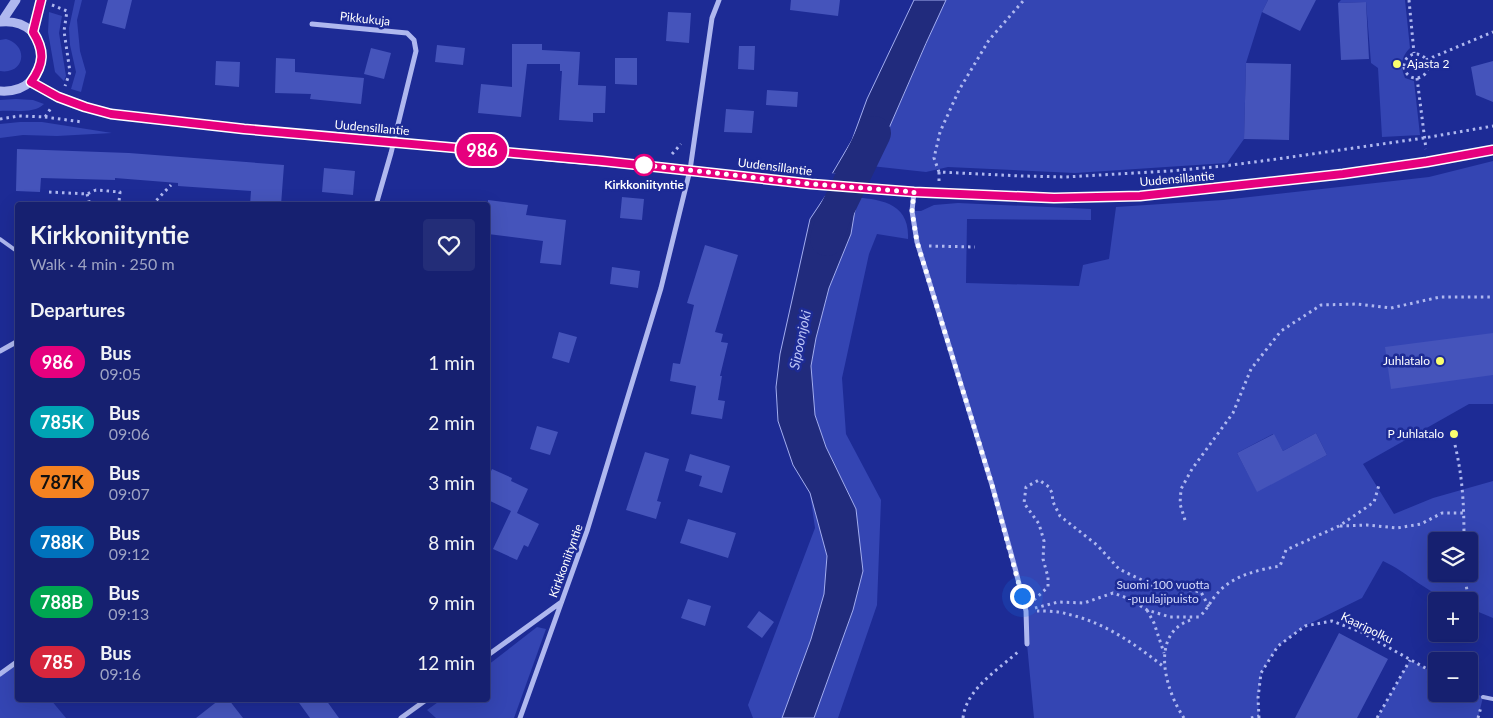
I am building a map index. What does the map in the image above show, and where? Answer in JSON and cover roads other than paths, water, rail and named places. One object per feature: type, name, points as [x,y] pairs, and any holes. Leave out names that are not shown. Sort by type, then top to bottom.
[{"type":"street","points":[[1,21],[16,0]]},
{"type":"street","points":[[33,32],[41,0]]},
{"type":"street","name":"Kirkkoniityntie","points":[[520,718],[587,532],[662,288],[690,170],[712,18],[719,0]]},
{"type":"street","points":[[0,91],[14,90],[31,82],[39,71],[42,54],[39,42],[33,32],[23,25],[1,21]]},
{"type":"street","name":"Pikkukuja","points":[[312,24],[407,33],[414,40],[416,51],[393,142]]},
{"type":"street","name":"Uudensillantie","points":[[31,82],[58,97],[111,114],[244,129],[690,170],[811,184],[914,192],[1054,198],[1140,196],[1343,174],[1493,150]]},
{"type":"street","points":[[377,202],[393,142]]},
{"type":"street","points":[[914,192],[912,211],[919,248],[992,485],[1026,611],[1027,644]]},
{"type":"street","points":[[0,350],[15,342]]},
{"type":"street","points":[[490,654],[561,603]]},
{"type":"street","points":[[0,674],[15,663]]},
{"type":"street","points":[[402,718],[423,702]]},
{"type":"lane","points":[[0,239],[15,250]]},
{"type":"lane","points":[[1483,697],[1493,699]]},
{"type":"water","points":[[914,0],[946,0],[867,176],[832,174],[852,140],[867,99]]},
{"type":"water","points":[[826,195],[851,197],[855,210],[851,234],[829,288],[816,338],[811,366],[815,415],[826,447],[856,509],[863,571],[853,610],[814,718],[782,718],[811,639],[824,594],[827,556],[810,493],[793,465],[778,421],[776,387],[780,354],[810,219]]},
{"type":"waterway","name":"Sipoonjoki","points":[[827,239],[833,218],[874,133]]},
{"type":"place","name":"Ajasta 2","points":[[1397,64]]},
{"type":"place","name":"Kirkkoniityntie","points":[[644,165]]},
{"type":"place","name":"Juhlatalo","points":[[1440,361]]},
{"type":"place","name":"P Juhlatalo","points":[[1454,434]]},
{"type":"park label","name":"Suomi 100 vuotta -puulajipuisto","points":[[1163,592]]}]
